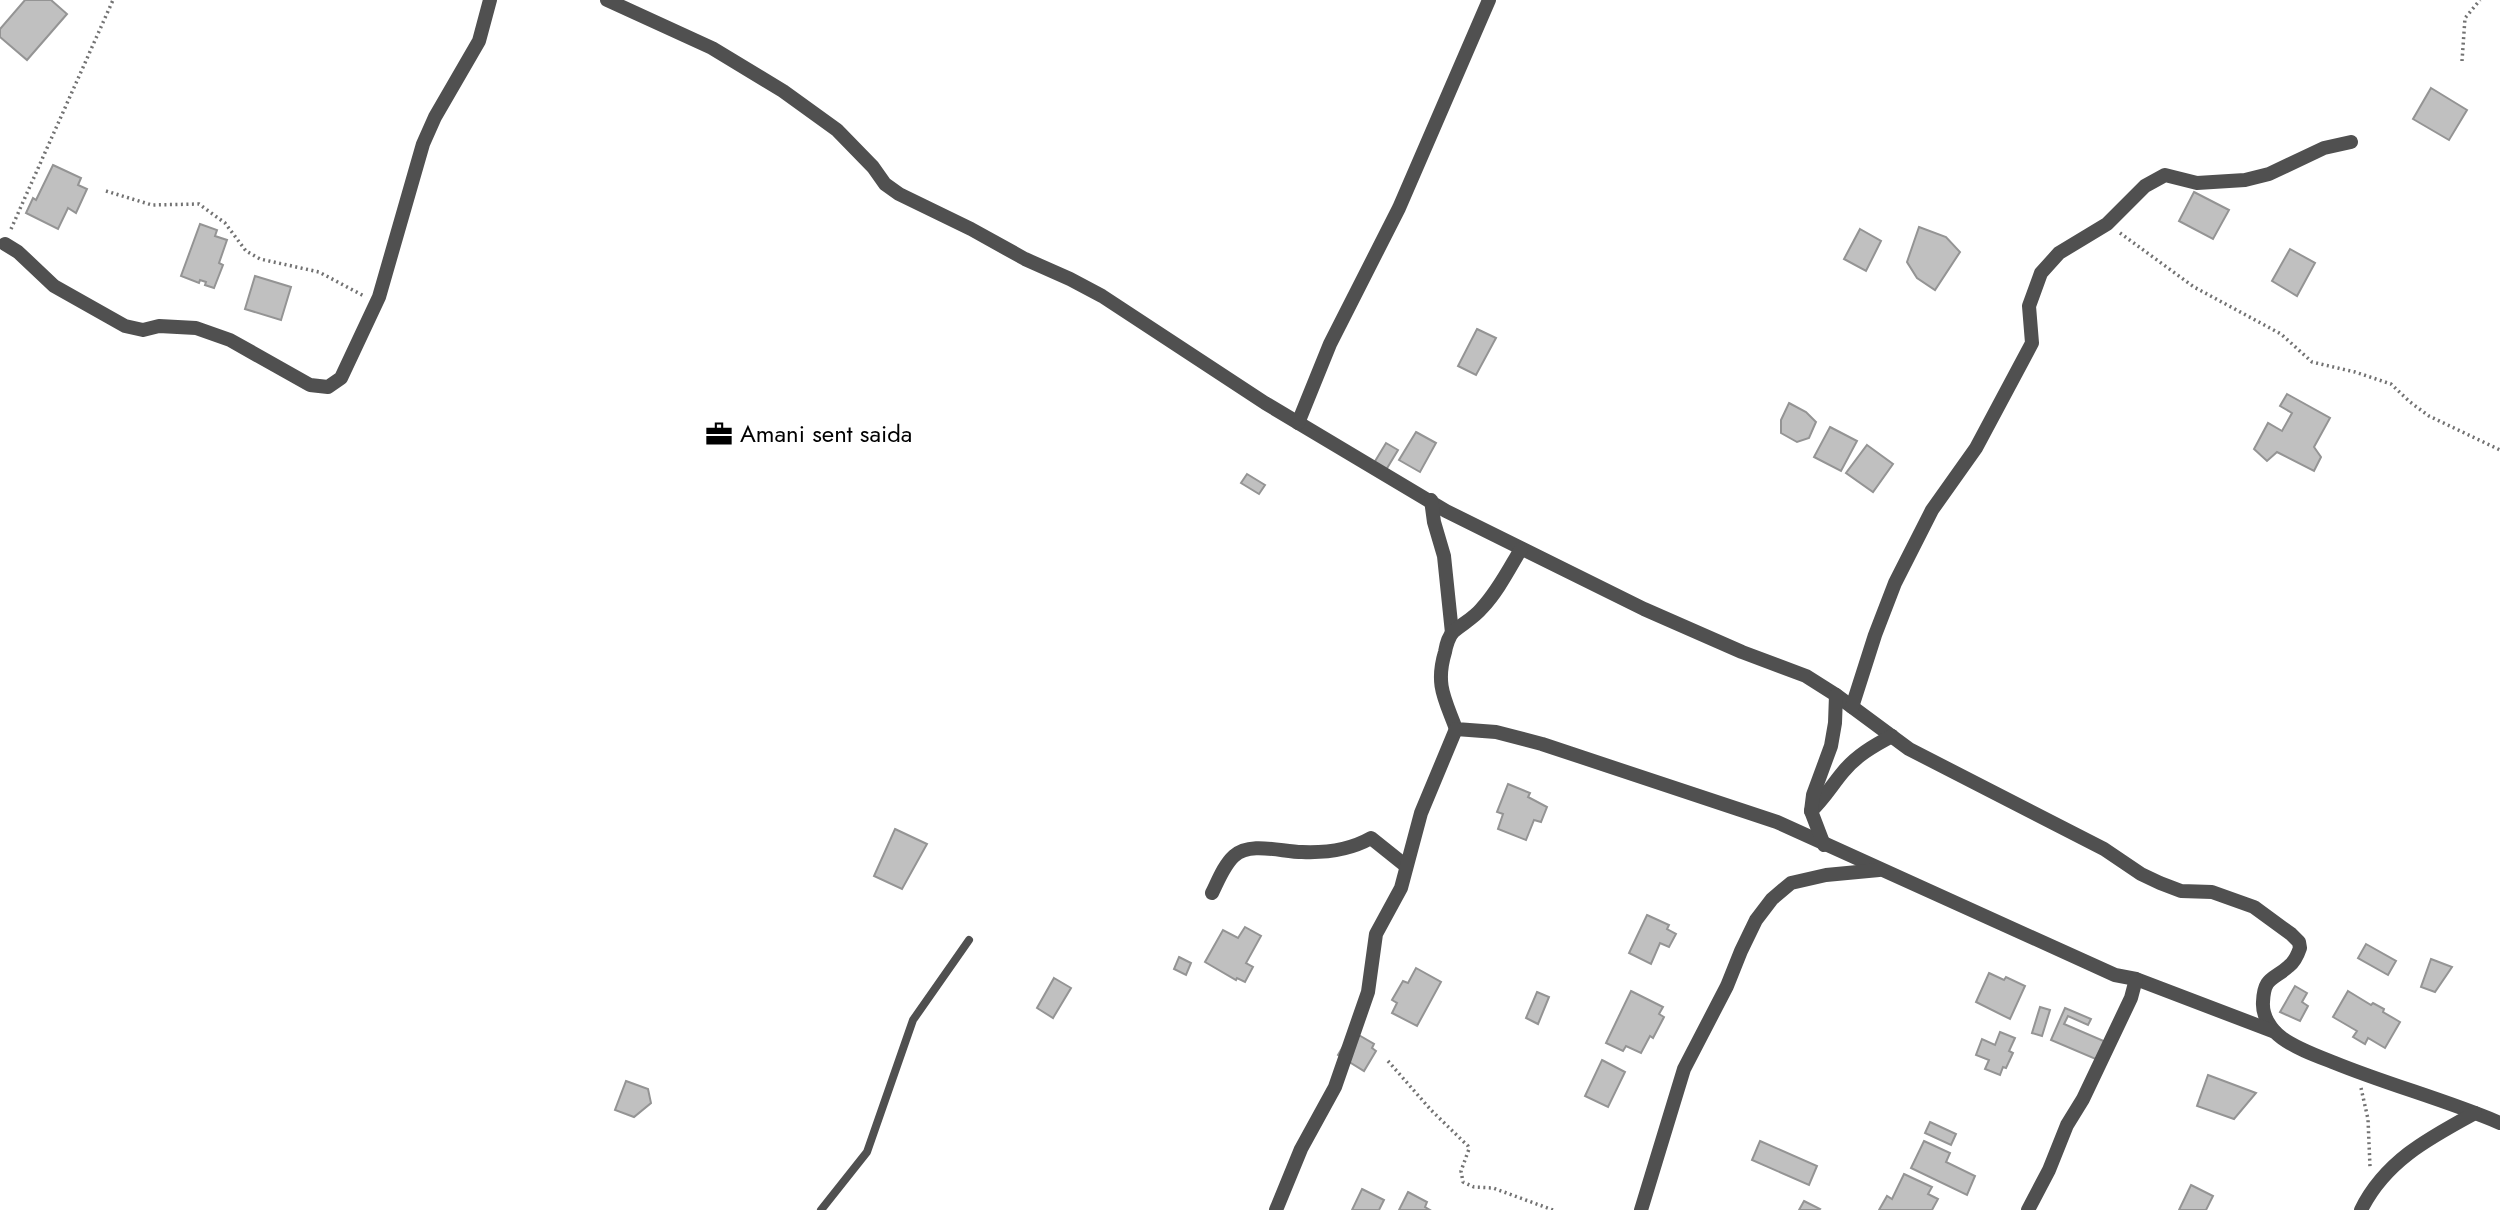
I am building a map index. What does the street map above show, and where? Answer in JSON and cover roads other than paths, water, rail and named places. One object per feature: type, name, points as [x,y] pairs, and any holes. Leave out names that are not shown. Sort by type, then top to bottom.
[{"type":"street","points":[[5,244],[18,252],[54,286],[125,326],[143,330],[159,326],[196,328],[230,340],[310,385],[328,387],[341,378],[379,298],[423,144],[435,117],[479,41],[490,0]]},
{"type":"street","points":[[607,0],[712,48],[772,84],[837,130],[873,167],[885,184],[899,194],[1102,296],[1298,423],[1446,510],[1644,609],[1805,676],[1836,695],[1909,749],[2104,849],[2141,874],[2181,891],[2212,892],[2254,907],[2299,942],[2298,954],[2290,966],[2273,975],[2264,988],[2262,1005],[2266,1019],[2276,1032]]},
{"type":"street","points":[[1298,423],[1330,344],[1399,208],[1489,0]]},
{"type":"street","points":[[1852,707],[1895,583],[1932,510],[1976,447],[2032,343],[2028,306],[2041,273],[2059,253],[2107,224],[2145,186],[2165,176],[2197,183],[2245,180],[2269,174],[2323,148],[2351,142]]},
{"type":"street","points":[[1276,1210],[1301,1149],[1335,1087],[1368,992],[1376,934],[1395,899],[1420,813],[1456,729],[1441,689],[1440,669],[1451,633],[1451,607],[1444,556],[1431,500]]},
{"type":"street","points":[[1451,633],[1464,626],[1482,608],[1502,582],[1521,549]]},
{"type":"street","points":[[1824,845],[1811,811],[1813,795],[1831,746],[1836,695]]},
{"type":"street","points":[[1456,729],[1496,732],[1542,744],[1777,822],[2115,975],[2136,979],[2276,1032],[2302,1049],[2359,1073],[2500,1124]]},
{"type":"street","points":[[1811,811],[1821,802],[1844,770],[1868,748],[1892,736]]},
{"type":"street","points":[[1212,893],[1229,861],[1236,853],[1247,849],[1328,851],[1351,847],[1371,838],[1406,866]]},
{"type":"street","points":[[1641,1210],[1684,1069],[1727,986],[1756,920],[1772,900],[1791,883],[1882,870]]},
{"type":"street","points":[[2028,1210],[2049,1170],[2067,1125],[2083,1099],[2131,999],[2136,979]]},
{"type":"street","points":[[2361,1210],[2376,1186],[2398,1160],[2428,1138],[2475,1113]]},
{"type":"lane","points":[[821,1210],[867,1152],[913,1020],[969,940]]},
{"type":"place","name":"Amani sent saida","points":[[719,434]]}]
